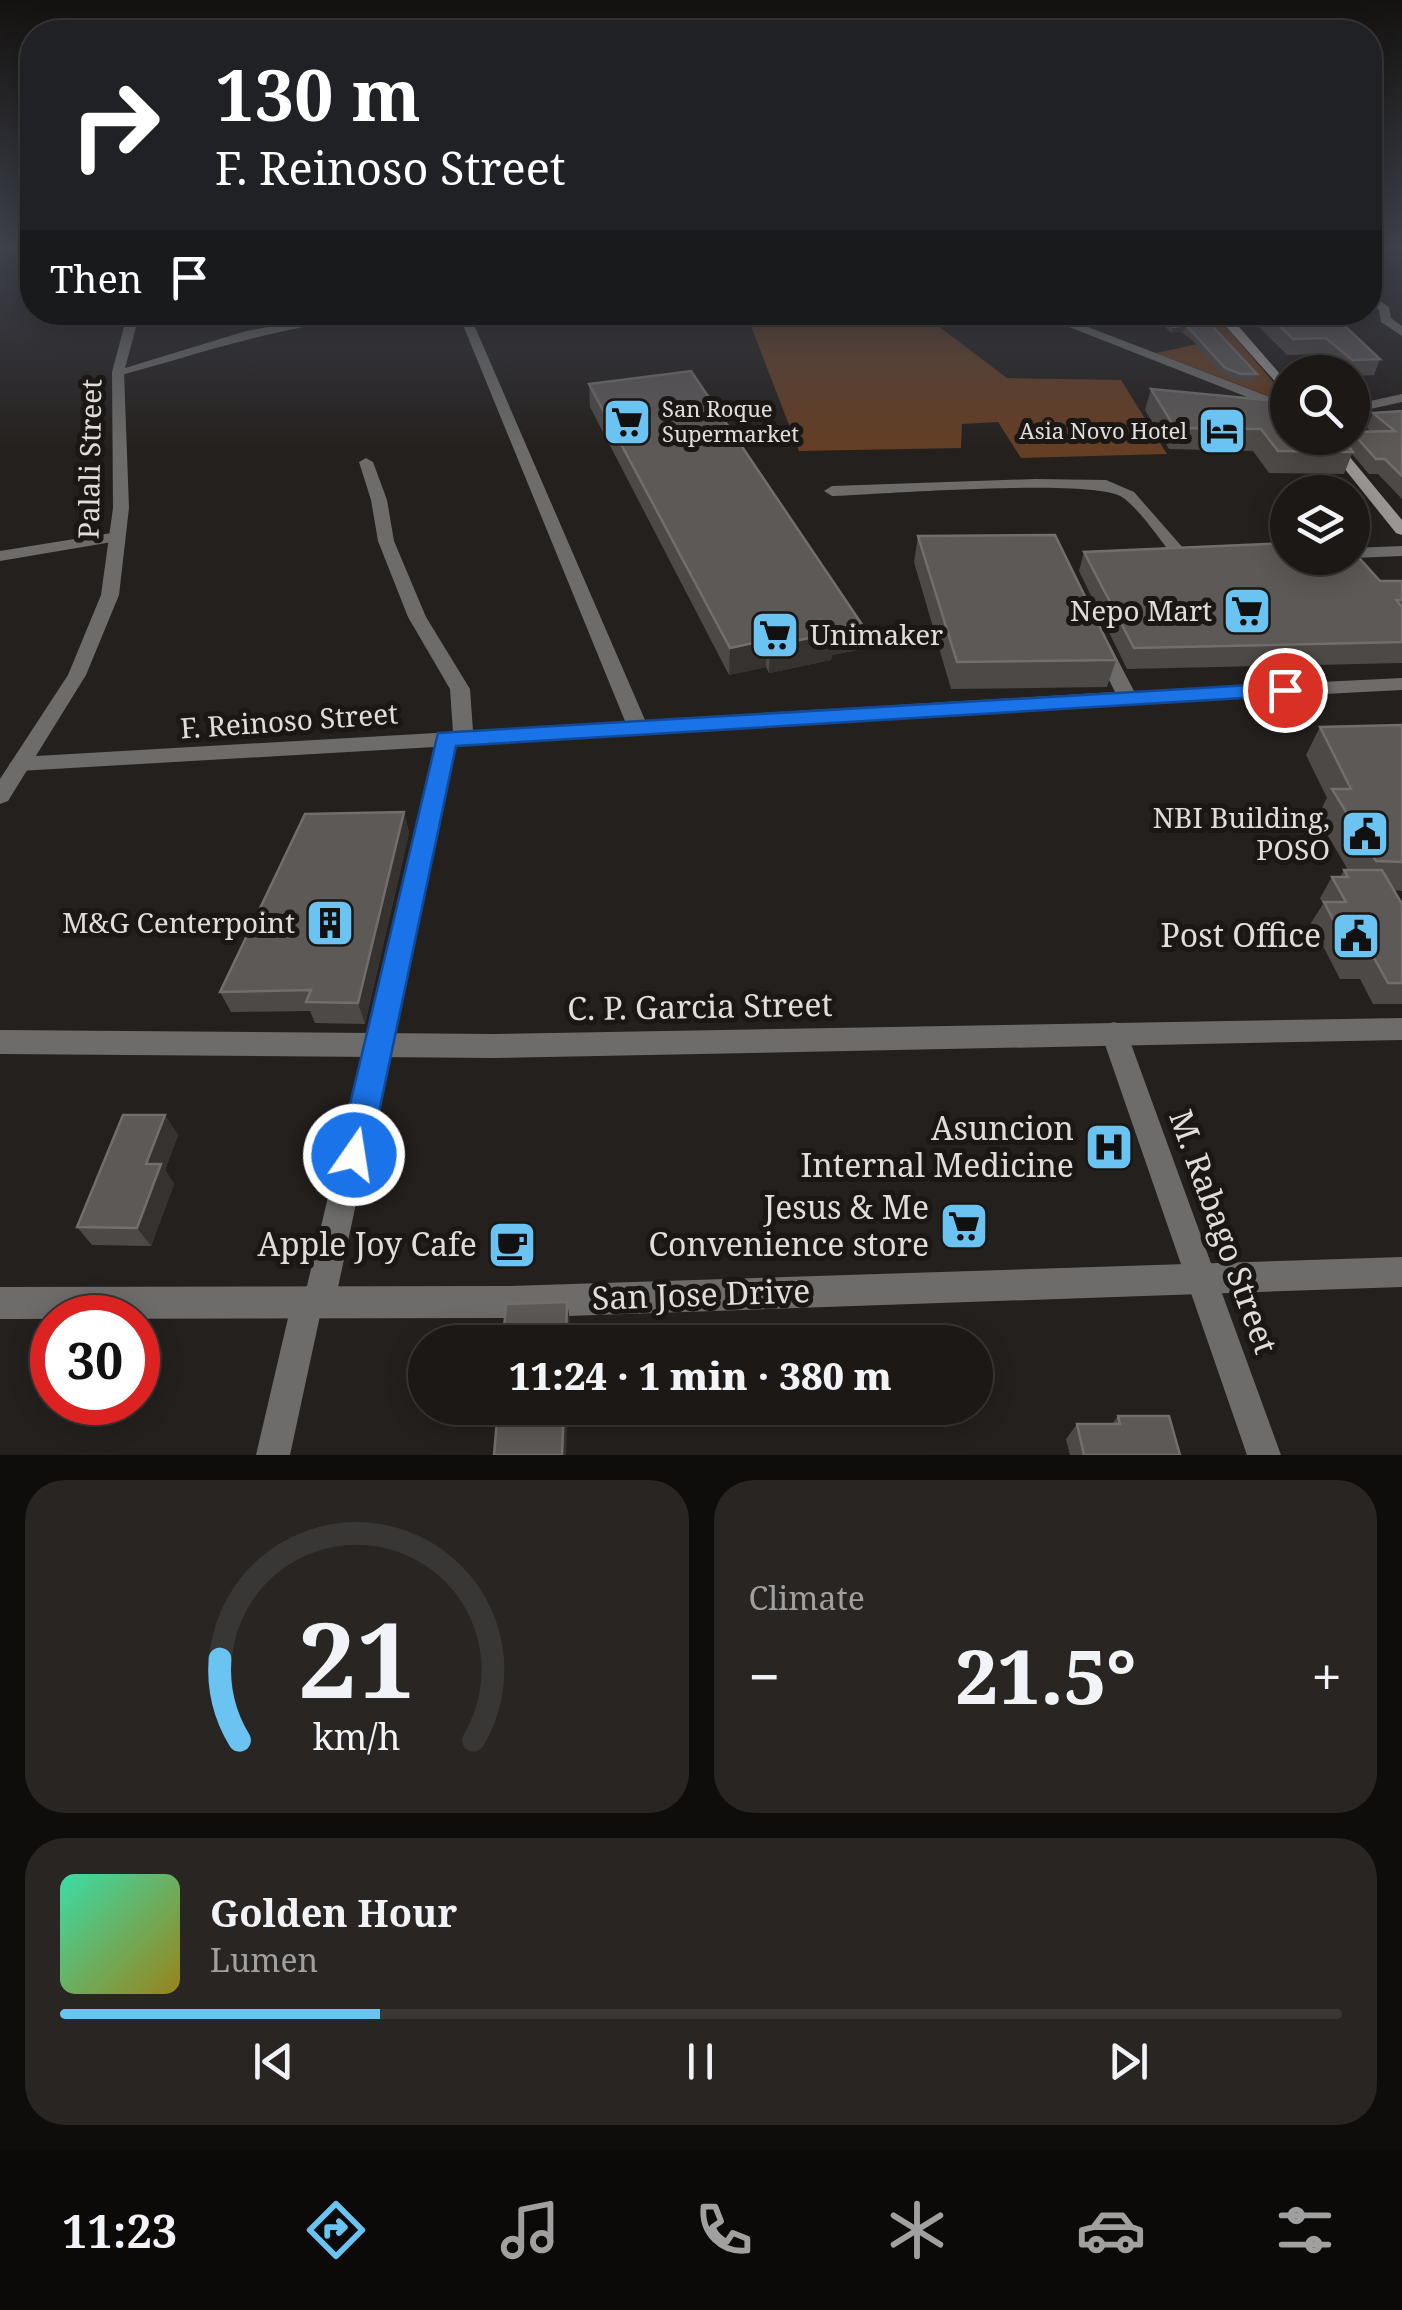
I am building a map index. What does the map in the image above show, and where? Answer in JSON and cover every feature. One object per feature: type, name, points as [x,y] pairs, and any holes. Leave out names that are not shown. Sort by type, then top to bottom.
[{"type":"main road","points":[[1230,325],[1270,371]]},
{"type":"main road","points":[[1342,455],[1402,530]]},
{"type":"street","points":[[1385,314],[1385,319],[1402,332]]},
{"type":"street","name":"Palali Street","points":[[0,796],[76,675],[110,595],[118,537],[118,372],[131,325]]},
{"type":"street","points":[[118,372],[246,336],[306,325]]},
{"type":"street","points":[[469,325],[638,728]]},
{"type":"street","points":[[1071,325],[1270,402]]},
{"type":"street","points":[[1370,405],[1402,398]]},
{"type":"street","points":[[273,1455],[455,738],[460,689],[417,618],[386,541],[380,500],[366,462]]},
{"type":"street","points":[[832,492],[1106,485],[1129,495],[1182,557]]},
{"type":"street","points":[[0,556],[118,537]]},
{"type":"street","points":[[1370,553],[1402,552]]},
{"type":"street","points":[[1088,620],[1129,700]]},
{"type":"street","name":"F. Reinoso Street","points":[[19,764],[911,709],[1402,684]]},
{"type":"street","name":"C. P. Garcia Street","points":[[0,1042],[380,1045],[1402,1030]]},
{"type":"street","name":"M. Rabago Street","points":[[1114,1034],[1204,1277],[1264,1455]]},
{"type":"street","name":"San Jose Drive","points":[[0,1303],[510,1302],[1402,1272]]},
{"type":"shaded area","points":[[751,325],[937,325],[1007,378],[1121,380],[1167,454],[1021,458],[998,422],[962,424],[961,448],[799,451]]},
{"type":"shaded area","points":[[1171,325],[1224,325],[1270,378],[1270,397],[1156,353],[1198,344]]},
{"type":"building","points":[[1186,325],[1211,325],[1257,374],[1225,368]]},
{"type":"building","points":[[1278,325],[1344,325],[1380,359],[1346,355],[1326,338],[1293,339]]},
{"type":"building","points":[[691,371],[861,623],[831,629],[834,633],[770,646],[767,640],[730,648],[589,384]]},
{"type":"building","points":[[1151,389],[1270,400],[1270,441],[1261,429],[1175,428]]},
{"type":"building","points":[[1402,411],[1402,476],[1385,459],[1376,459],[1370,452],[1370,432],[1395,431],[1373,413]]},
{"type":"building","points":[[1055,535],[1116,660],[957,662],[918,536]]},
{"type":"building","name":"Nepo Mart","points":[[1270,544],[1270,575],[1370,575],[1370,570],[1380,581],[1402,581],[1402,600],[1396,600],[1402,607],[1402,642],[1134,648],[1084,552]]},
{"type":"building","points":[[1402,725],[1402,862],[1376,861],[1332,789],[1351,789],[1320,727]]},
{"type":"building","name":"M&G Centerpoint","points":[[404,812],[358,1003],[306,1002],[311,990],[220,992],[305,814]]},
{"type":"building","points":[[1344,870],[1382,870],[1402,904],[1402,983],[1388,983],[1374,958],[1353,958],[1324,902],[1346,902],[1332,877],[1348,877]]},
{"type":"building","points":[[123,1115],[165,1115],[146,1164],[161,1164],[137,1228],[77,1227]]},
{"type":"building","points":[[567,1302],[566,1325],[504,1325],[506,1304]]},
{"type":"building","points":[[1118,1416],[1169,1416],[1180,1455],[1084,1455],[1077,1424],[1120,1424]]},
{"type":"building","points":[[497,1425],[563,1425],[562,1455],[494,1455]]},
{"type":"place","name":"San Roque Supermarket","points":[[627,422]]},
{"type":"place","name":"Asia Novo Hotel","points":[[1222,431]]},
{"type":"place","name":"Nepo Mart","points":[[1247,611]]},
{"type":"place","name":"Unimaker","points":[[775,635]]},
{"type":"place","name":"NBI Building, POSO","points":[[1365,834]]},
{"type":"place","name":"M&G Centerpoint","points":[[330,923]]},
{"type":"place","name":"Post Office","points":[[1356,936]]},
{"type":"place","name":"Asuncion Internal Medicine","points":[[1109,1147]]},
{"type":"place","name":"Jesus & Me Convenience store","points":[[964,1226]]},
{"type":"place","name":"Apple Joy Cafe","points":[[512,1245]]},
{"type":"route","points":[[354,1155],[446,738],[1285,690]]}]
